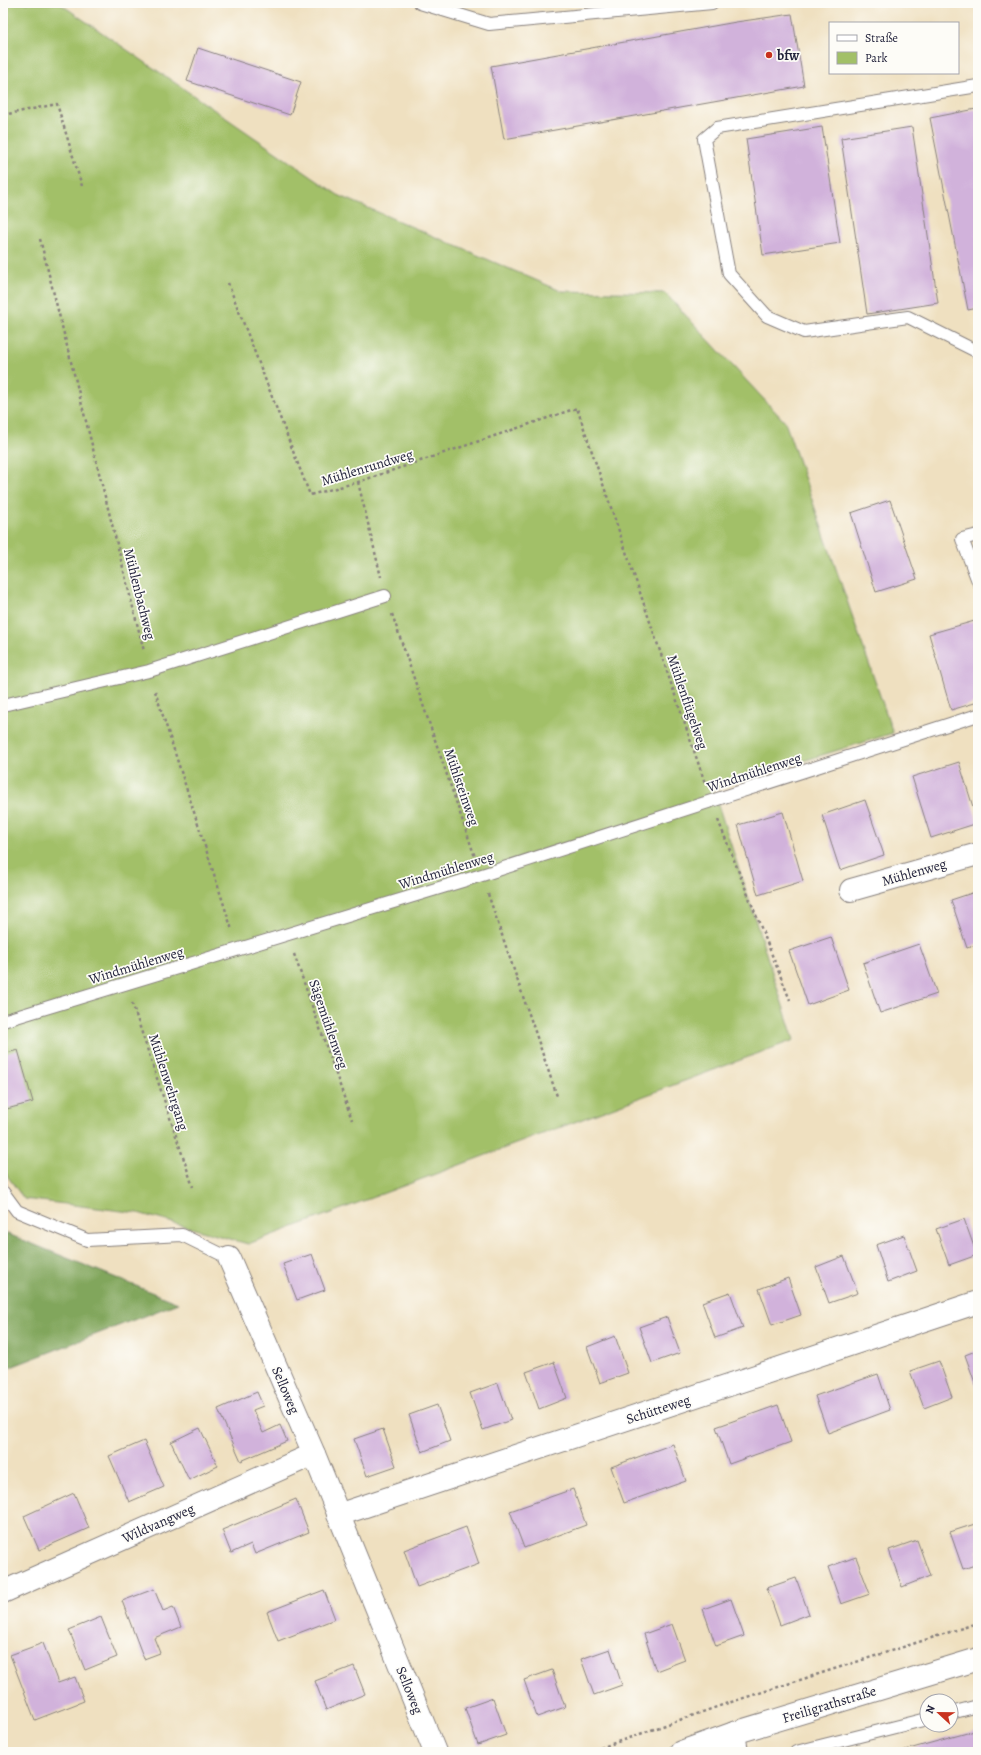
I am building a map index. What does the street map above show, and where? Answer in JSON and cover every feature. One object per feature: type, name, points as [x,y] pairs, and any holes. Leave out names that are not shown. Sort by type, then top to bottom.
[{"type":"street","name":"Mühlenweg","points":[[851,890],[978,854]]},
{"type":"street","name":"Selloweg","points":[[229,1258],[314,1454],[435,1752]]},
{"type":"street","name":"Schütteweg","points":[[338,1515],[978,1302]]},
{"type":"street","name":"Wildvangweg","points":[[3,1592],[314,1454]]},
{"type":"street","name":"Freiligrathstraße","points":[[681,1752],[736,1742],[978,1659]]},
{"type":"lane","points":[[420,3],[489,24],[712,3]]},
{"type":"lane","points":[[978,86],[717,128],[704,139],[728,274],[767,316],[804,332],[908,317],[978,352]]},
{"type":"lane","points":[[978,535],[962,539],[978,581]]},
{"type":"lane","points":[[3,705],[149,671],[385,596]]},
{"type":"lane","name":"Windmühlenweg","points":[[3,1020],[482,875],[978,715]]},
{"type":"lane","name":"Selloweg","points":[[3,1192],[17,1211],[87,1240],[182,1235],[229,1258]]},
{"type":"lane","points":[[959,1711],[978,1706]]},
{"type":"lane","points":[[796,1752],[919,1721]]},
{"type":"path","points":[[3,115],[57,104],[82,186]]},
{"type":"path","name":"Mühlenbachweg","points":[[40,239],[149,671],[238,949]]},
{"type":"path","name":"Mühlenrundweg","points":[[228,283],[310,495],[358,482],[577,408]]},
{"type":"path","name":"Mühlenflügelweg","points":[[577,408],[711,802],[790,1000]]},
{"type":"path","name":"Mühlsteinweg","points":[[358,482],[385,596],[557,1096]]},
{"type":"path","name":"Sägemühlenweg","points":[[287,934],[352,1120]]},
{"type":"path","name":"Mühlenwehrgang","points":[[126,983],[193,1187]]},
{"type":"path","points":[[589,1752],[725,1704],[978,1623]]},
{"type":"green space","points":[[3,3],[59,3],[338,195],[561,291],[665,293],[785,422],[893,733],[713,789],[794,1040],[248,1244],[138,1213],[24,1199],[3,1170]]},
{"type":"green space","points":[[3,1232],[178,1303],[3,1370]]},
{"type":"building","points":[[792,14],[804,86],[504,139],[491,66],[736,22]]},
{"type":"building","points":[[198,48],[301,82],[290,115],[187,81]]},
{"type":"building","points":[[976,109],[978,119],[978,308],[968,310],[930,118]]},
{"type":"building","points":[[822,127],[840,243],[763,255],[746,139]]},
{"type":"building","points":[[912,127],[938,303],[867,314],[841,138]]},
{"type":"building","points":[[890,500],[917,579],[876,592],[851,513]]},
{"type":"building","points":[[978,620],[978,702],[951,710],[929,634]]},
{"type":"building","points":[[959,762],[978,823],[931,838],[912,777]]},
{"type":"building","points":[[865,800],[884,855],[840,870],[822,815]]},
{"type":"building","points":[[783,812],[803,881],[758,895],[738,825]]},
{"type":"building","points":[[978,891],[978,944],[967,948],[951,900]]},
{"type":"building","points":[[831,937],[849,990],[808,1005],[789,951]]},
{"type":"building","points":[[919,944],[937,994],[880,1013],[863,963]]},
{"type":"building","points":[[18,1050],[33,1102],[3,1110],[3,1054]]},
{"type":"building","points":[[964,1219],[977,1255],[949,1265],[936,1229]]},
{"type":"building","points":[[904,1235],[917,1271],[888,1282],[876,1245]]},
{"type":"building","points":[[312,1254],[325,1290],[297,1300],[283,1264]]},
{"type":"building","points":[[844,1256],[858,1293],[829,1303],[816,1267]]},
{"type":"building","points":[[788,1278],[801,1315],[772,1325],[759,1289]]},
{"type":"building","points":[[730,1292],[743,1328],[715,1338],[702,1302]]},
{"type":"building","points":[[667,1317],[680,1353],[652,1363],[639,1327]]},
{"type":"building","points":[[615,1336],[628,1373],[600,1383],[587,1347]]},
{"type":"building","points":[[978,1350],[978,1391],[965,1355]]},
{"type":"building","points":[[939,1361],[952,1397],[924,1408],[910,1371]]},
{"type":"building","points":[[554,1362],[567,1398],[539,1409],[526,1372]]},
{"type":"building","points":[[878,1374],[890,1410],[828,1433],[815,1396]]},
{"type":"building","points":[[498,1383],[511,1420],[483,1430],[470,1393]]},
{"type":"building","points":[[257,1392],[263,1406],[253,1410],[263,1433],[280,1425],[287,1441],[241,1461],[218,1409]]},
{"type":"building","points":[[437,1405],[450,1441],[422,1452],[409,1415]]},
{"type":"building","points":[[778,1405],[791,1442],[729,1464],[716,1427]]},
{"type":"building","points":[[200,1428],[218,1466],[189,1480],[171,1442]]},
{"type":"building","points":[[383,1429],[396,1466],[367,1476],[354,1439]]},
{"type":"building","points":[[144,1441],[164,1487],[129,1502],[109,1456]]},
{"type":"building","points":[[673,1444],[686,1481],[624,1503],[611,1467]]},
{"type":"building","points":[[573,1489],[586,1525],[524,1548],[510,1511]]},
{"type":"building","points":[[74,1493],[89,1528],[39,1550],[24,1516]]},
{"type":"building","points":[[296,1499],[309,1532],[255,1554],[251,1544],[231,1553],[222,1530]]},
{"type":"building","points":[[978,1523],[978,1564],[963,1569],[950,1532]]},
{"type":"building","points":[[466,1527],[479,1564],[417,1587],[404,1550]]},
{"type":"building","points":[[917,1540],[930,1576],[902,1587],[889,1550]]},
{"type":"building","points":[[856,1557],[870,1594],[841,1604],[828,1567]]},
{"type":"building","points":[[796,1578],[809,1614],[780,1625],[767,1588]]},
{"type":"building","points":[[154,1589],[163,1611],[173,1607],[181,1627],[154,1638],[160,1653],[144,1659],[122,1601]]},
{"type":"building","points":[[324,1590],[335,1619],[278,1641],[267,1612]]},
{"type":"building","points":[[731,1599],[744,1636],[716,1646],[703,1609]]},
{"type":"building","points":[[101,1617],[117,1657],[85,1670],[69,1630]]},
{"type":"building","points":[[672,1624],[685,1660],[656,1671],[644,1634]]},
{"type":"building","points":[[43,1643],[58,1683],[75,1677],[84,1701],[35,1720],[10,1655]]},
{"type":"building","points":[[610,1649],[622,1685],[594,1695],[581,1659]]},
{"type":"building","points":[[354,1666],[365,1694],[326,1710],[315,1681]]},
{"type":"building","points":[[552,1670],[565,1707],[537,1717],[524,1680]]},
{"type":"building","points":[[493,1698],[506,1735],[478,1745],[465,1708]]},
{"type":"building","points":[[978,1730],[978,1752],[898,1752]]},
{"type":"place","name":"bfw","points":[[769,55]]}]
